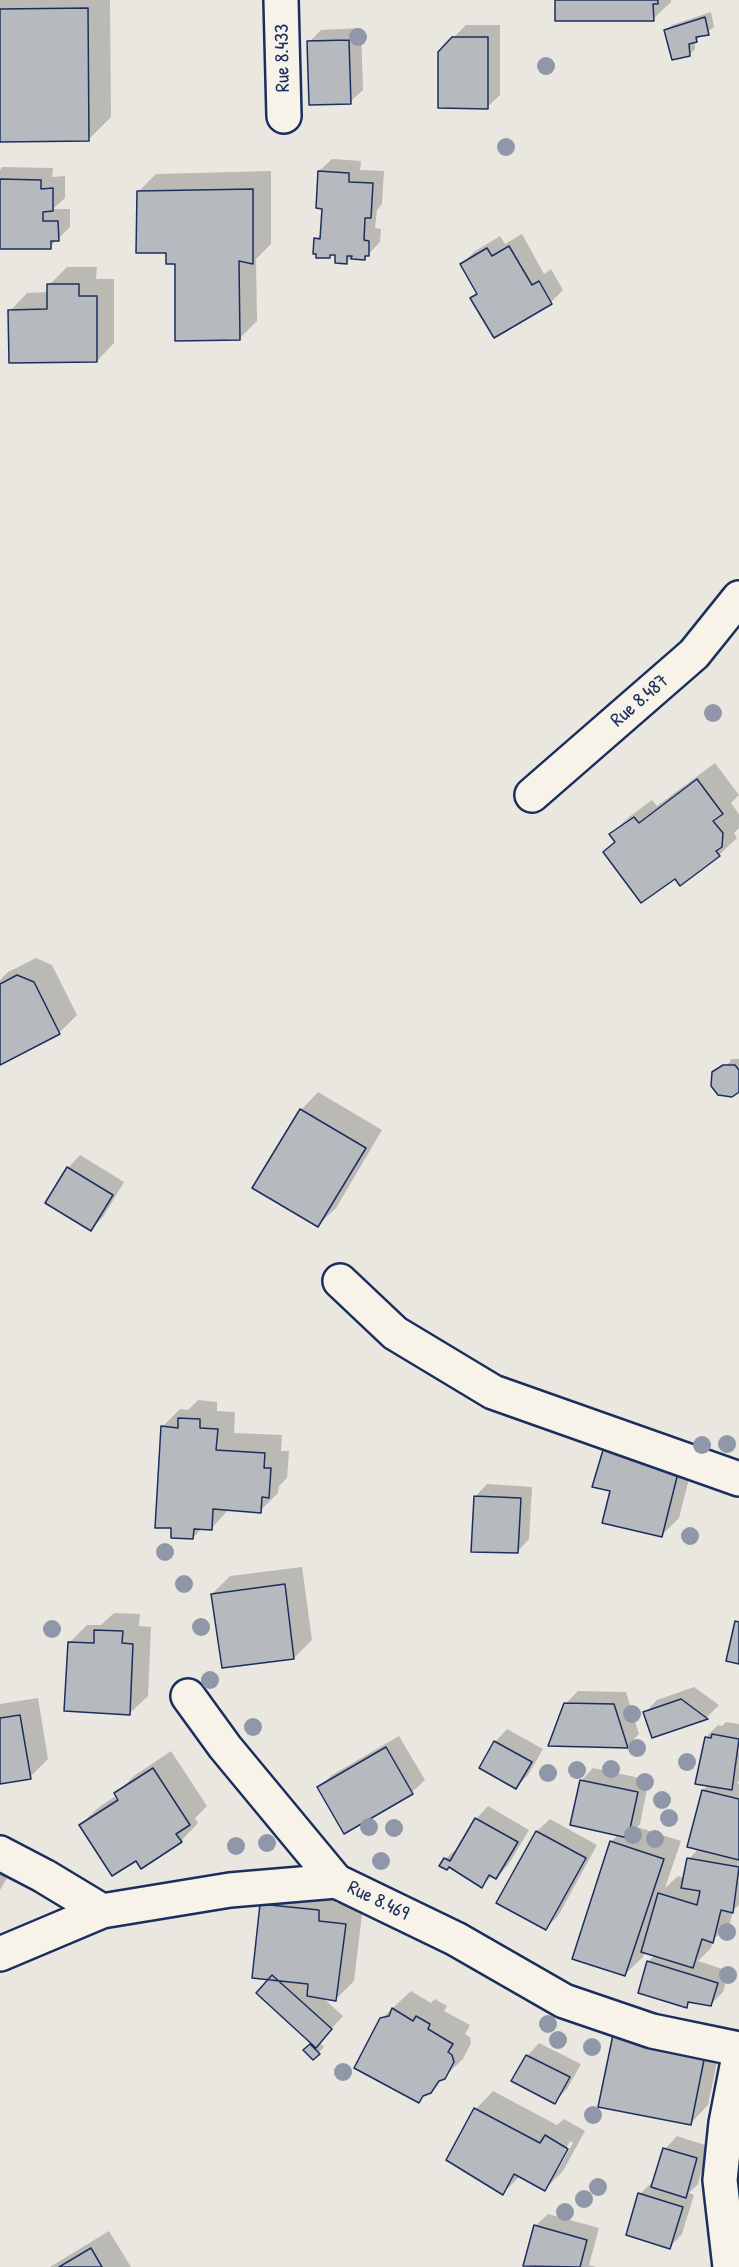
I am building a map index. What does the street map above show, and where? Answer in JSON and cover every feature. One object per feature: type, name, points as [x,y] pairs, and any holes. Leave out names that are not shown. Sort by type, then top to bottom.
[{"type":"street","name":"Rue 8.433","points":[[281,0],[284,116]]},
{"type":"street","name":"Rue 8.487","points":[[532,795],[694,654],[739,598]]},
{"type":"street","points":[[340,1281],[395,1334],[493,1392],[739,1479]]},
{"type":"street","points":[[188,1696],[225,1747],[336,1881]]},
{"type":"street","points":[[0,1853],[102,1911]]},
{"type":"street","name":"Rue 8.469","points":[[0,1954],[102,1911],[230,1890],[336,1881],[456,1939],[564,2001],[652,2031],[739,2049]]},
{"type":"street","points":[[730,2267],[726,2123],[739,2056]]},
{"type":"building","points":[[555,0],[658,0],[658,4],[653,4],[654,21],[555,21]]},
{"type":"building","points":[[88,8],[89,141],[0,142],[0,9]]},
{"type":"building","points":[[705,17],[709,35],[696,37],[697,42],[689,44],[690,56],[672,60],[664,30]]},
{"type":"building","points":[[452,37],[488,37],[488,109],[438,108],[438,52]]},
{"type":"building","points":[[349,40],[351,104],[309,105],[307,41]]},
{"type":"building","points":[[318,171],[349,173],[349,182],[373,183],[371,218],[365,218],[364,240],[369,241],[369,256],[365,256],[365,260],[351,259],[352,256],[347,256],[347,264],[335,263],[335,255],[330,255],[330,258],[316,258],[316,254],[313,254],[314,238],[320,239],[322,209],[316,208]]},
{"type":"building","points":[[0,179],[41,180],[41,189],[53,188],[53,211],[43,212],[43,221],[58,221],[59,241],[51,241],[51,249],[0,249]]},
{"type":"building","points":[[253,189],[253,264],[239,261],[240,340],[175,341],[175,264],[166,264],[166,253],[136,253],[137,191]]},
{"type":"building","points":[[509,246],[532,285],[539,281],[552,304],[494,338],[470,298],[477,294],[460,264],[487,248],[492,256]]},
{"type":"building","points":[[47,284],[79,284],[79,296],[97,296],[97,362],[9,363],[8,310],[47,309]]},
{"type":"building","points":[[697,779],[723,814],[713,821],[723,833],[722,847],[716,851],[720,856],[680,886],[675,879],[641,903],[603,852],[615,842],[609,834],[634,817],[639,823]]},
{"type":"building","points":[[17,975],[34,982],[60,1034],[0,1065],[0,984]]},
{"type":"building","points":[[723,1065],[735,1065],[739,1070],[739,1092],[732,1097],[718,1095],[711,1086],[712,1072]]},
{"type":"building","points":[[300,1109],[366,1148],[318,1227],[252,1188]]},
{"type":"building","points":[[67,1167],[113,1195],[91,1231],[45,1203]]},
{"type":"building","points":[[178,1418],[200,1419],[200,1428],[218,1429],[216,1450],[265,1453],[264,1468],[271,1468],[269,1498],[262,1497],[261,1513],[213,1509],[212,1530],[194,1529],[193,1539],[171,1538],[171,1528],[155,1528],[161,1426],[178,1428]]},
{"type":"building","points":[[606,1440],[681,1461],[662,1537],[602,1523],[610,1491],[592,1487]]},
{"type":"building","points":[[474,1496],[521,1498],[518,1553],[471,1552]]},
{"type":"building","points":[[285,1584],[294,1659],[222,1668],[211,1594]]},
{"type":"building","points":[[735,1621],[739,1622],[739,1664],[726,1661]]},
{"type":"building","points":[[94,1630],[123,1631],[122,1643],[133,1644],[130,1715],[64,1711],[68,1642],[94,1643]]},
{"type":"building","points":[[681,1699],[708,1719],[652,1738],[643,1712]]},
{"type":"building","points":[[564,1703],[614,1704],[628,1748],[548,1746]]},
{"type":"building","points":[[20,1715],[31,1779],[0,1784],[0,1718]]},
{"type":"building","points":[[712,1734],[739,1739],[732,1790],[695,1784],[705,1737],[711,1738]]},
{"type":"building","points":[[494,1741],[532,1762],[516,1789],[479,1768]]},
{"type":"building","points":[[386,1747],[413,1794],[344,1834],[317,1787]]},
{"type":"building","points":[[153,1768],[190,1825],[176,1834],[182,1842],[141,1869],[136,1861],[112,1876],[79,1825],[118,1800],[114,1793]]},
{"type":"building","points":[[580,1780],[638,1792],[628,1838],[570,1825]]},
{"type":"building","points":[[702,1790],[739,1799],[739,1860],[687,1847]]},
{"type":"building","points":[[475,1818],[518,1842],[496,1879],[489,1875],[482,1888],[449,1867],[447,1870],[439,1866],[444,1858],[450,1861]]},
{"type":"building","points":[[536,1831],[586,1858],[546,1930],[496,1903]]},
{"type":"building","points":[[610,1841],[664,1859],[625,1976],[572,1959]]},
{"type":"building","points":[[687,1858],[739,1867],[733,1913],[721,1910],[713,1943],[702,1939],[693,1968],[641,1952],[658,1893],[697,1905],[700,1891],[681,1888]]},
{"type":"building","points":[[260,1904],[319,1910],[319,1921],[346,1924],[336,2001],[307,1996],[308,1984],[252,1978]]},
{"type":"building","points":[[647,1961],[718,1983],[711,2006],[688,2002],[687,2008],[638,1993]]},
{"type":"building","points":[[272,1975],[332,2029],[316,2048],[256,1993]]},
{"type":"building","points":[[392,2008],[413,2021],[416,2016],[430,2024],[428,2029],[453,2044],[448,2052],[452,2055],[454,2062],[445,2079],[439,2081],[431,2093],[423,2096],[419,2103],[354,2068],[380,2018],[389,2016]]},
{"type":"building","points":[[614,2030],[706,2050],[691,2125],[598,2107]]},
{"type":"building","points":[[310,2044],[320,2054],[313,2060],[303,2050]]},
{"type":"building","points":[[526,2055],[570,2077],[555,2104],[511,2081]]},
{"type":"building","points":[[474,2108],[540,2143],[545,2135],[568,2149],[545,2191],[514,2174],[503,2195],[446,2160]]},
{"type":"building","points":[[663,2148],[697,2158],[686,2198],[651,2187]]},
{"type":"building","points":[[638,2193],[683,2207],[670,2249],[626,2235]]},
{"type":"building","points":[[534,2225],[587,2240],[580,2267],[523,2266]]},
{"type":"building","points":[[91,2248],[102,2267],[59,2267]]}]
